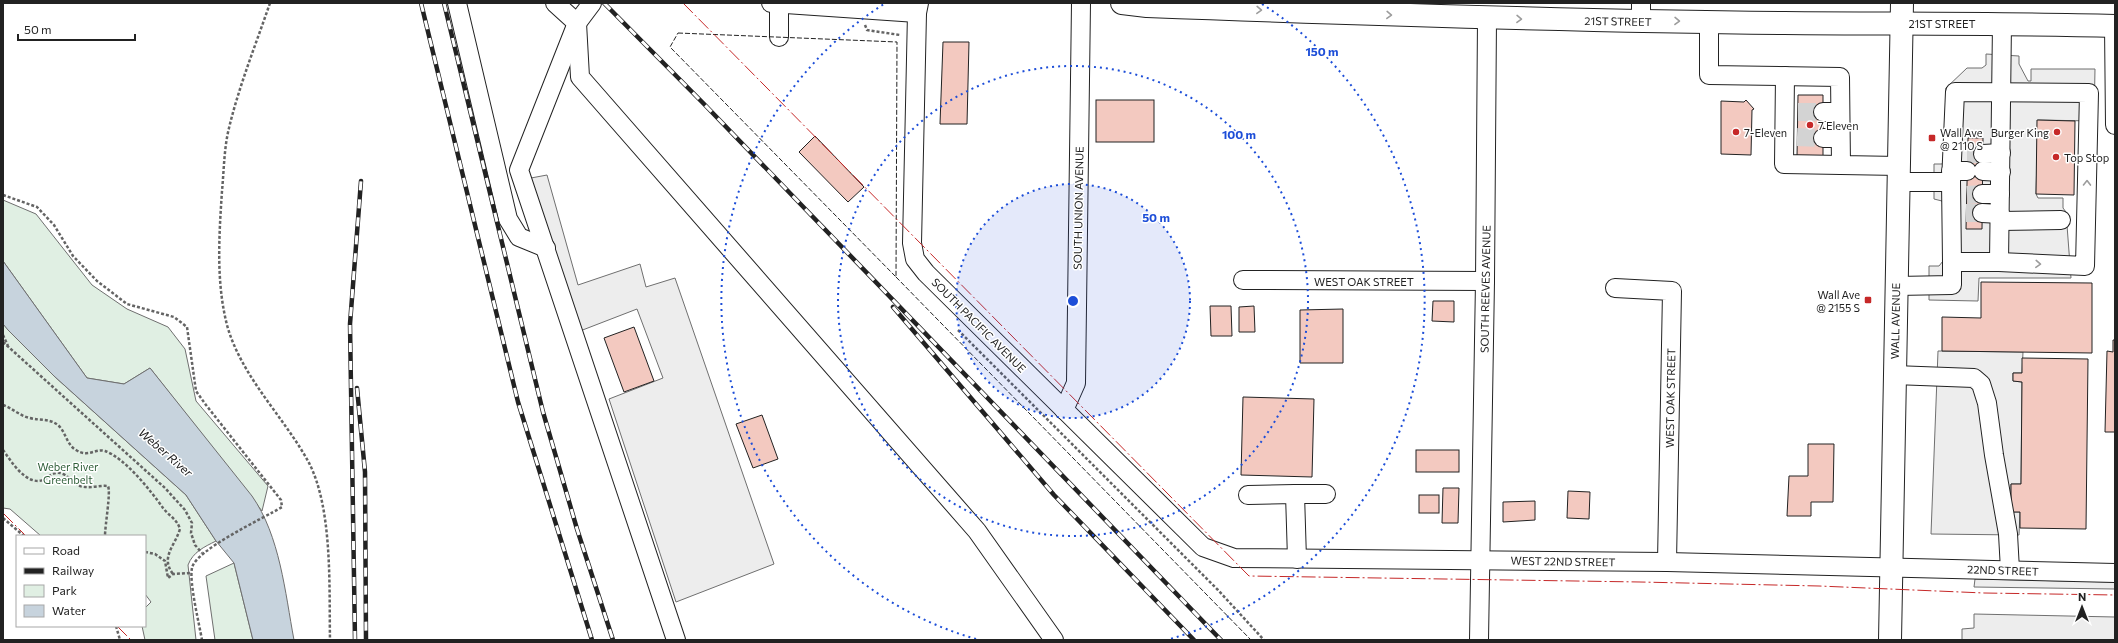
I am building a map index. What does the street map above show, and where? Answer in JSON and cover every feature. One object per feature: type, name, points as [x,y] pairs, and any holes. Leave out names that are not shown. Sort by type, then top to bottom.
[{"type":"main road","name":"21ST STREET","points":[[1122,3],[1147,6],[1487,18],[1641,12],[1709,22],[1902,13],[2002,23],[2115,26]]},
{"type":"main road","name":"WALL AVENUE","points":[[1890,640],[1902,13]]},
{"type":"street","points":[[457,3],[508,219],[519,237],[546,248]]},
{"type":"street","points":[[555,3],[577,24],[580,78],[977,532],[1054,640]]},
{"type":"street","points":[[592,3],[577,24],[519,170],[676,640]]},
{"type":"street","points":[[779,37],[775,3],[918,8]]},
{"type":"street","name":"SOUTH UNION AVENUE","points":[[1064,410],[1076,383],[1081,3]]},
{"type":"street","name":"SOUTH PACIFIC AVENUE","points":[[918,8],[912,243],[916,259],[926,273],[1203,547],[1234,558]]},
{"type":"street","name":"SOUTH REEVES AVENUE","points":[[1479,640],[1479,560],[1485,281],[1487,18]]},
{"type":"street","points":[[1709,22],[1709,75],[1840,77],[1832,112],[1832,138],[1841,165]]},
{"type":"street","points":[[1999,262],[2002,23]]},
{"type":"street","points":[[2115,26],[2115,125]]},
{"type":"street","points":[[1784,76],[1791,112],[1791,137],[1784,164],[1841,165],[1898,174],[1965,174],[2001,172]]},
{"type":"street","points":[[1896,286],[1952,285],[1952,262],[1967,213],[1965,174],[1955,92],[2089,93],[2085,266],[1999,262],[1952,262]]},
{"type":"street","points":[[1965,174],[2001,153]]},
{"type":"street","points":[[1965,174],[2000,194]]},
{"type":"street","points":[[1967,213],[2000,218],[2061,220]]},
{"type":"street","name":"WEST OAK STREET","points":[[1243,280],[1485,281]]},
{"type":"street","name":"WEST OAK STREET","points":[[1615,288],[1672,291],[1667,562]]},
{"type":"street","points":[[1894,375],[1974,378],[1981,384],[1987,403],[1994,455],[2008,534],[2010,570]]},
{"type":"street","points":[[1295,494],[1297,559]]},
{"type":"street","points":[[1248,495],[1326,494]]},
{"type":"street","name":"WEST 22ND STREET","points":[[1234,558],[1667,562],[1891,567]]},
{"type":"street","name":"22ND STREET","points":[[1891,567],[2115,573]]},
{"type":"path","points":[[270,3],[229,128],[224,159],[220,222],[220,288],[228,327],[244,363],[309,462],[316,480],[324,514],[328,556],[330,640]]},
{"type":"path","points":[[864,23],[867,30],[893,32],[916,40]]},
{"type":"path","points":[[3,195],[37,207],[54,225],[73,256],[97,281],[127,304],[174,317],[187,327],[196,391],[281,500],[282,508],[208,549],[192,564],[191,573],[202,640]]},
{"type":"path","points":[[3,335],[10,348]]},
{"type":"path","points":[[3,342],[165,488],[185,510],[192,523],[191,532],[195,545],[202,553]]},
{"type":"path","points":[[3,405],[29,418],[45,419],[53,422],[59,427],[72,447],[77,451],[88,454],[101,450],[107,452],[118,459],[147,486],[164,509],[178,523],[180,529],[167,557],[169,568],[173,574]]},
{"type":"path","points":[[3,450],[16,469],[32,479],[40,480],[54,474],[62,473],[80,486],[108,486],[110,494],[106,512],[105,535]]},
{"type":"path","points":[[3,518],[23,535]]},
{"type":"path","points":[[146,552],[155,554],[165,561],[168,578],[173,574],[191,573]]},
{"type":"path","points":[[116,627],[120,640]]},
{"type":"green space","points":[[3,200],[36,214],[92,285],[127,309],[168,327],[185,349],[196,401],[268,486],[262,511],[150,368],[124,384],[87,378],[3,261]]},
{"type":"green space","name":"Weber River Greenbelt","points":[[3,324],[54,376],[186,495],[216,541],[196,553],[188,565],[196,640],[145,640],[142,627],[146,627],[146,607],[151,602],[146,595],[146,535],[40,535],[10,509],[3,508]]},
{"type":"green space","points":[[234,563],[253,640],[215,640],[206,576]]},
{"type":"shaded area","points":[[1986,54],[2019,56],[2019,64],[2028,81],[2031,81],[2031,69],[2095,69],[2094,121],[2038,120],[2036,194],[2038,198],[2063,198],[2063,208],[2066,212],[2071,278],[1979,278],[1978,301],[1929,300],[1929,266],[1939,266],[1943,261],[1944,206],[1942,201],[1934,199],[1934,164],[1942,164],[1945,159],[1946,88],[1967,68],[1982,68],[1986,65]]},
{"type":"shaded area","points":[[547,175],[578,285],[640,264],[646,287],[675,278],[774,564],[676,602],[609,399],[663,378],[637,309],[580,331],[531,178]]},
{"type":"shaded area","points":[[1938,351],[2023,352],[2022,373],[2013,373],[2013,381],[2022,382],[2021,484],[2011,484],[2011,512],[2020,512],[2019,535],[1931,534]]},
{"type":"shaded area","points":[[1975,579],[2115,582],[2115,589],[1974,587]]},
{"type":"shaded area","points":[[1974,614],[2115,617],[2115,640],[1962,640],[1962,629],[1974,628]]},
{"type":"water","name":"Weber River","points":[[3,261],[87,378],[124,384],[150,368],[252,496],[269,529],[275,546],[284,584],[294,640],[253,640],[234,563],[216,541],[186,495],[54,376],[3,324]]},
{"type":"building","points":[[943,42],[969,42],[967,124],[940,124]]},
{"type":"building","name":"7 Eleven","points":[[1798,95],[1823,95],[1823,157],[1797,157]]},
{"type":"building","points":[[1096,100],[1154,100],[1154,142],[1096,142]]},
{"type":"building","name":"7-Eleven","points":[[1746,100],[1754,109],[1752,110],[1751,155],[1721,154],[1721,101],[1744,102]]},
{"type":"building","name":"Top Stop","points":[[2037,120],[2075,121],[2074,195],[2036,194]]},
{"type":"building","points":[[815,136],[864,187],[848,202],[799,152]]},
{"type":"building","points":[[1968,138],[1983,138],[1982,229],[1966,229]]},
{"type":"building","points":[[1981,282],[2092,283],[2092,353],[1942,351],[1942,317],[1981,318]]},
{"type":"building","points":[[1433,301],[1454,301],[1454,322],[1432,321]]},
{"type":"building","points":[[1210,306],[1231,306],[1232,336],[1211,336]]},
{"type":"building","points":[[1254,306],[1255,332],[1239,332],[1239,307]]},
{"type":"building","points":[[1343,309],[1343,363],[1300,363],[1300,310]]},
{"type":"building","points":[[634,327],[654,381],[624,392],[604,338]]},
{"type":"building","points":[[2113,340],[2115,340],[2115,432],[2105,432],[2107,351],[2113,352]]},
{"type":"building","points":[[2022,358],[2088,359],[2086,529],[2020,528],[2020,512],[2011,512],[2011,484],[2021,484],[2022,382],[2013,381],[2013,373],[2022,373]]},
{"type":"building","points":[[1243,397],[1314,399],[1312,477],[1241,475]]},
{"type":"building","points":[[762,415],[778,459],[753,468],[736,424]]},
{"type":"building","points":[[1808,444],[1834,444],[1833,502],[1811,502],[1811,516],[1787,516],[1789,476],[1808,476]]},
{"type":"building","points":[[1416,450],[1459,450],[1459,472],[1416,472]]},
{"type":"building","points":[[1443,488],[1459,488],[1458,523],[1442,523]]},
{"type":"building","points":[[1568,491],[1590,492],[1589,519],[1567,518]]},
{"type":"building","points":[[1419,495],[1439,495],[1439,513],[1419,513]]},
{"type":"building","points":[[1535,501],[1535,520],[1503,522],[1503,502]]},
{"type":"tunnel","points":[[1798,112],[1823,112]]},
{"type":"tunnel","points":[[1797,137],[1823,138]]},
{"type":"tunnel","points":[[1967,154],[1983,154]]},
{"type":"tunnel","points":[[1967,195],[1982,194]]},
{"type":"tunnel","points":[[1966,213],[1982,213]]},
{"type":"railway","points":[[421,3],[518,402],[592,640]]},
{"type":"railway","points":[[444,3],[543,412],[577,529],[613,640]]},
{"type":"railway","points":[[604,3],[704,104],[1221,640]]},
{"type":"railway","points":[[355,640],[350,324],[361,181]]},
{"type":"railway","points":[[893,307],[1054,495],[1194,640]]},
{"type":"railway","points":[[357,388],[365,472],[366,640]]},
{"type":"fence","points":[[678,33],[897,42],[896,277],[670,47],[678,33]]},
{"type":"fence","points":[[896,277],[1251,640]]},
{"type":"power","points":[[683,3],[1249,576],[1640,582],[1819,586],[1984,593],[2115,595]]},
{"type":"power","points":[[3,513],[25,535]]},
{"type":"power","points":[[118,627],[131,640]]},
{"type":"place","name":"7 Eleven","points":[[1810,125]]},
{"type":"place","name":"7-Eleven","points":[[1736,132]]},
{"type":"place","name":"Burger King","points":[[2057,132]]},
{"type":"place","name":"Wall Ave @ 2110 S","points":[[1932,138]]},
{"type":"place","name":"Top Stop","points":[[2056,157]]},
{"type":"place","name":"Wall Ave @ 2155 S","points":[[1868,300]]}]
